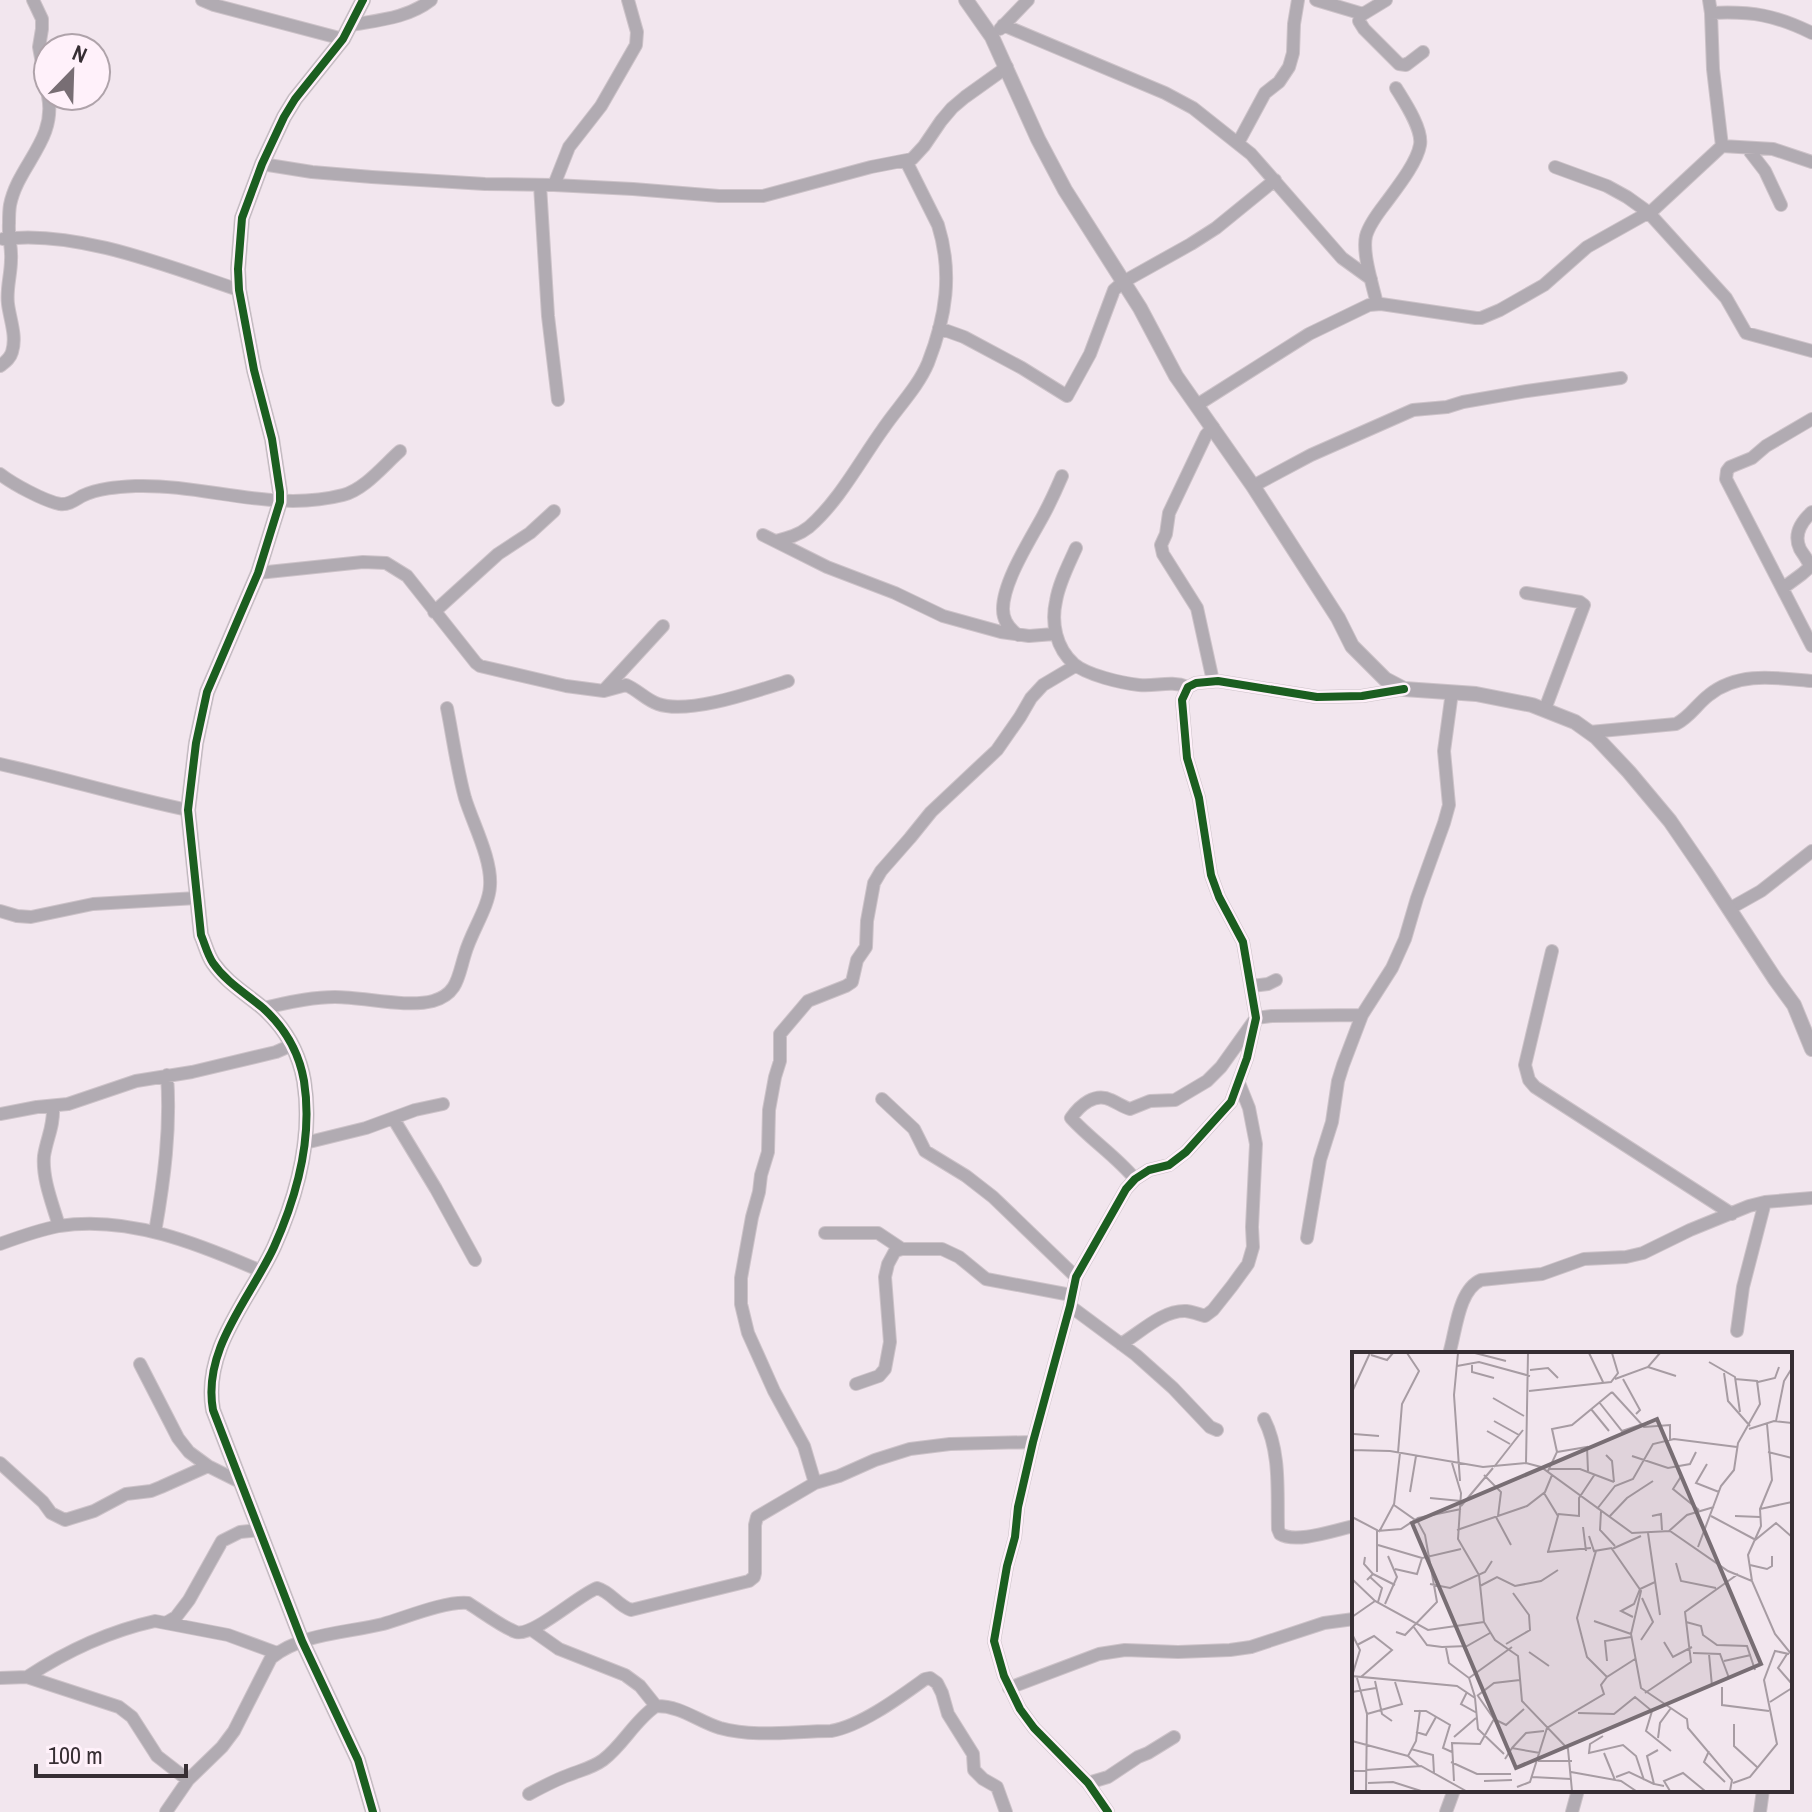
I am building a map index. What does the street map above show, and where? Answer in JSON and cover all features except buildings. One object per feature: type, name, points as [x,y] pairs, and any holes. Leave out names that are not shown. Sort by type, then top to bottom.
[{"type":"street","points":[[33,0],[42,19],[42,32]]},
{"type":"street","points":[[202,0],[347,32],[404,15],[431,0]]},
{"type":"street","points":[[363,0],[347,32],[290,108],[262,164],[242,218],[239,290],[254,370],[272,439],[280,502],[258,573],[207,692],[196,743],[188,810],[201,935],[211,959],[226,979],[263,1008],[278,1023],[292,1045],[304,1082],[306,1115],[305,1143],[292,1199],[273,1248],[217,1356],[211,1385],[213,1410],[302,1641],[358,1760],[373,1812]]},
{"type":"street","points":[[554,185],[569,147],[601,106],[636,45],[637,32],[628,0]]},
{"type":"street","points":[[966,0],[992,37],[1050,163],[1140,308],[1176,376],[1253,486],[1338,618],[1352,646],[1385,679],[1404,689]]},
{"type":"street","points":[[992,37],[1028,0]]},
{"type":"street","points":[[1238,143],[1265,93],[1279,82],[1289,67],[1298,0]]},
{"type":"street","points":[[1316,0],[1361,14],[1366,14],[1386,0]]},
{"type":"street","points":[[1722,146],[1710,6],[1777,18],[1812,33]]},
{"type":"street","points":[[1361,14],[1359,21],[1364,29],[1399,64],[1406,65],[1423,52]]},
{"type":"street","points":[[1003,25],[1165,93],[1193,108],[1238,143],[1275,180],[1342,258],[1371,279]]},
{"type":"street","points":[[262,164],[372,177],[763,196],[912,159],[952,108],[1007,67]]},
{"type":"street","points":[[1377,304],[1366,235],[1398,187],[1420,145],[1417,128],[1396,88]]},
{"type":"street","points":[[0,366],[10,357],[13,349],[13,325],[8,306],[11,260],[4,239],[9,210],[13,195],[49,125],[50,112]]},
{"type":"street","points":[[1197,405],[1309,334],[1369,305],[1481,318],[1500,310],[1544,285],[1587,247],[1648,212],[1722,146],[1781,150],[1812,162]]},
{"type":"street","points":[[1748,149],[1765,171],[1781,205]]},
{"type":"street","points":[[906,161],[942,236],[947,270],[947,294],[924,371],[847,484],[806,530],[793,537],[770,538],[827,567],[895,593],[943,616],[1018,635],[1054,634]]},
{"type":"street","points":[[1555,167],[1607,186],[1648,212],[1726,298],[1744,332],[1812,351]]},
{"type":"street","points":[[939,328],[964,337],[1067,396],[1090,354],[1111,295],[1123,282],[1203,236],[1275,180]]},
{"type":"street","points":[[540,185],[548,316],[558,400]]},
{"type":"street","points":[[4,239],[57,238],[162,264],[239,290]]},
{"type":"street","points":[[1253,486],[1311,455],[1413,410],[1621,378]]},
{"type":"street","points":[[1812,419],[1766,446],[1752,458],[1730,467],[1726,473],[1728,484],[1812,646]]},
{"type":"street","points":[[1213,427],[1206,435],[1174,501],[1161,545],[1163,554],[1197,608],[1213,681]]},
{"type":"street","points":[[0,474],[47,500],[65,505],[94,491],[138,486],[218,492],[280,502],[324,499],[355,491],[400,451]]},
{"type":"street","points":[[1018,635],[1004,620],[1004,596],[1062,476]]},
{"type":"street","points":[[434,612],[498,554],[530,533],[554,511]]},
{"type":"street","points":[[1783,588],[1810,567],[1798,543],[1800,525],[1812,512]]},
{"type":"street","points":[[1076,548],[1055,603],[1054,634],[1075,666],[1135,685],[1172,683],[1188,687]]},
{"type":"street","points":[[258,573],[363,562],[386,563],[407,576],[480,666],[566,686],[604,691],[626,685],[657,704],[681,706],[731,698],[788,681]]},
{"type":"street","points":[[1526,593],[1584,605],[1545,709]]},
{"type":"street","points":[[604,691],[663,626]]},
{"type":"street","points":[[815,1483],[804,1446],[774,1391],[748,1333],[741,1304],[741,1278],[768,1152],[769,1110],[780,1061],[779,1035],[808,1001],[852,982],[857,960],[866,947],[874,883],[881,871],[931,812],[997,750],[1043,685],[1075,666]]},
{"type":"street","points":[[1590,732],[1676,724],[1718,689],[1746,678],[1812,681]]},
{"type":"street","points":[[1108,1812],[1088,1783],[1034,1728],[1020,1709],[995,1647],[995,1628],[1033,1442],[1076,1277],[1126,1189],[1149,1170],[1169,1165],[1186,1152],[1231,1102],[1254,1032],[1256,1018],[1243,942],[1211,875],[1199,798],[1187,758],[1182,700],[1188,687],[1213,681],[1317,697],[1362,696],[1404,689],[1452,692],[1518,701],[1575,722],[1590,732],[1629,772],[1670,821],[1794,1005],[1812,1049]]},
{"type":"street","points":[[1307,1238],[1338,1081],[1362,1015],[1392,968],[1405,939],[1449,805],[1444,751],[1452,692]]},
{"type":"street","points":[[263,1008],[336,997],[430,1002],[445,997],[455,985],[469,938],[488,899],[490,887],[486,859],[464,796],[447,708]]},
{"type":"street","points":[[0,764],[188,810]]},
{"type":"street","points":[[1729,909],[1761,891],[1812,851]]},
{"type":"street","points":[[0,911],[31,917],[93,904],[197,898]]},
{"type":"street","points":[[1552,951],[1525,1065],[1529,1080],[1535,1087],[1732,1214]]},
{"type":"street","points":[[1252,986],[1276,980]]},
{"type":"street","points":[[1135,1179],[1124,1165],[1071,1118],[1077,1109],[1099,1097],[1130,1109],[1150,1101],[1175,1100],[1207,1081],[1221,1067],[1256,1018],[1362,1015]]},
{"type":"street","points":[[0,1114],[77,1102],[136,1081],[192,1072],[265,1055],[292,1045]]},
{"type":"street","points":[[155,1232],[168,1130],[167,1075]]},
{"type":"street","points":[[1121,1344],[1157,1320],[1175,1313],[1185,1311],[1205,1316],[1224,1298],[1248,1264],[1253,1247],[1256,1144],[1249,1108],[1239,1083]]},
{"type":"street","points":[[882,1099],[914,1129],[925,1151],[993,1197],[1076,1277]]},
{"type":"street","points":[[305,1143],[443,1104]]},
{"type":"street","points":[[53,1106],[44,1169],[59,1226]]},
{"type":"street","points":[[393,1118],[475,1260]]},
{"type":"street","points":[[1452,1352],[1463,1299],[1473,1283],[1542,1274],[1584,1259],[1643,1253],[1749,1206],[1812,1198]]},
{"type":"street","points":[[1737,1331],[1743,1287],[1765,1202]]},
{"type":"street","points":[[0,1244],[59,1226],[88,1223],[155,1232],[226,1255],[261,1271]]},
{"type":"street","points":[[825,1233],[878,1233],[902,1249]]},
{"type":"street","points":[[856,1384],[879,1376],[885,1369],[890,1342],[885,1277],[892,1255],[902,1249],[942,1249],[959,1257],[986,1279],[1070,1300],[1164,1379],[1210,1427],[1217,1430]]},
{"type":"street","points":[[140,1364],[178,1438],[193,1456],[242,1483]]},
{"type":"street","points":[[1264,1419],[1273,1437],[1276,1455],[1280,1534],[1286,1538],[1299,1538],[1352,1526]]},
{"type":"street","points":[[166,1812],[188,1780],[234,1731],[266,1664],[277,1653],[302,1641],[368,1628],[463,1602],[521,1633],[532,1630],[597,1588],[631,1610],[749,1581],[755,1573],[757,1517],[815,1483],[916,1448],[1033,1442]]},
{"type":"street","points":[[0,1463],[32,1491],[51,1513],[65,1520],[94,1511],[122,1496],[161,1487],[208,1466]]},
{"type":"street","points":[[166,1623],[176,1617],[189,1600],[222,1541],[240,1532],[260,1530]]},
{"type":"street","points":[[1009,1688],[1099,1654],[1125,1650],[1230,1650],[1251,1647],[1324,1623],[1352,1619]]},
{"type":"street","points":[[27,1677],[85,1645],[155,1621],[228,1635],[277,1653]]},
{"type":"street","points":[[532,1630],[559,1649],[625,1675],[640,1686],[656,1706]]},
{"type":"street","points":[[0,1678],[27,1677],[126,1711],[157,1756],[188,1780]]},
{"type":"street","points":[[529,1794],[605,1758],[634,1728],[642,1715],[656,1706],[671,1706],[719,1728],[755,1733],[831,1731],[842,1729],[930,1678],[937,1683],[948,1714],[973,1754],[974,1770],[997,1787],[1006,1812]]},
{"type":"street","points":[[1088,1783],[1108,1777],[1174,1737]]},
{"type":"street","points":[[1446,1812],[1453,1792]]},
{"type":"street","points":[[1572,1812],[1577,1792]]},
{"type":"street","points":[[1760,1812],[1763,1792]]},
{"type":"cycle path","points":[[363,0],[343,39],[284,117],[242,218],[239,290],[254,370],[272,439],[280,502],[258,573],[207,692],[196,743],[188,810],[201,935],[208,953],[224,976],[263,1008],[284,1032],[298,1060],[306,1102],[305,1145],[290,1208],[274,1247],[221,1345],[211,1388],[213,1410],[302,1641],[358,1760],[373,1812]]},
{"type":"cycle path","points":[[1108,1812],[1088,1783],[1034,1728],[1020,1709],[1004,1676],[994,1641],[1018,1507],[1076,1277],[1126,1189],[1149,1170],[1169,1165],[1186,1152],[1231,1102],[1247,1058],[1256,1018],[1243,942],[1211,875],[1199,798],[1187,758],[1182,700],[1188,687],[1218,681],[1317,697],[1362,696],[1404,689]]}]
